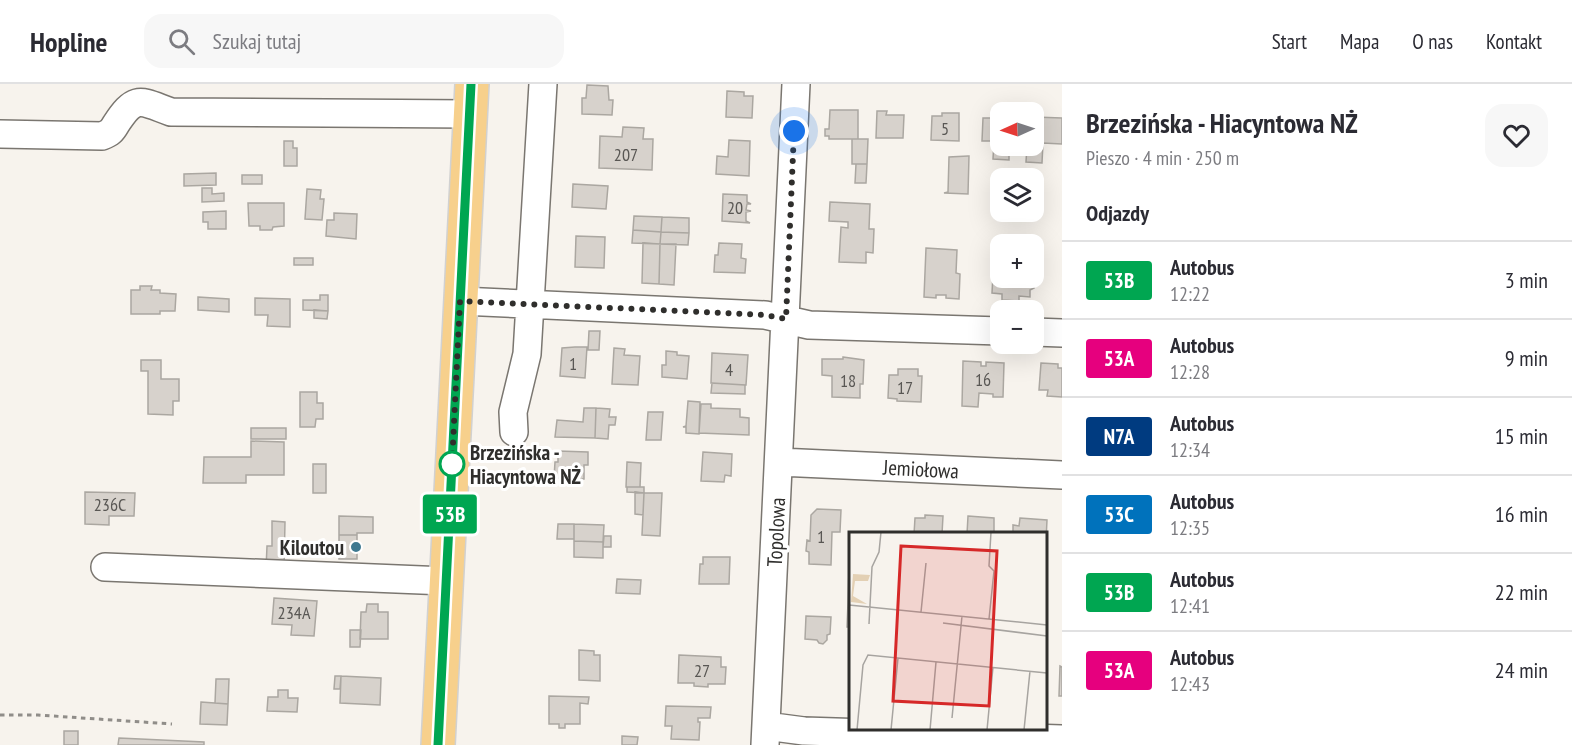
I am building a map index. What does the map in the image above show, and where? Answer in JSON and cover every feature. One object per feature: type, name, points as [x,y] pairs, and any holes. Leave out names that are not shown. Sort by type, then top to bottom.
[{"type":"main road","points":[[438,745],[471,99]]},
{"type":"street","points":[[514,432],[513,412],[527,354],[543,84]]},
{"type":"street","name":"Topolowa","points":[[766,735],[796,84]]},
{"type":"street","points":[[0,134],[102,136],[110,133],[128,107],[136,102],[147,103],[171,112],[471,99]]},
{"type":"street","points":[[460,301],[765,315],[809,325],[990,331]]},
{"type":"street","points":[[1044,332],[1062,333]]},
{"type":"street","name":"Jemiołowa","points":[[779,462],[1062,475]]},
{"type":"street","points":[[105,567],[446,582]]},
{"type":"street","points":[[766,735],[804,731],[1062,739]]},
{"type":"path","points":[[0,715],[38,715],[172,724]]},
{"type":"building","points":[[587,85],[608,86],[609,100],[613,100],[612,115],[582,114],[582,98],[586,98]]},
{"type":"building","points":[[727,91],[744,92],[744,96],[753,96],[752,118],[726,117]]},
{"type":"building","points":[[830,110],[858,110],[858,139],[829,139],[829,136],[825,136],[825,129],[829,129]]},
{"type":"building","points":[[877,111],[887,111],[886,115],[904,115],[903,138],[876,138]]},
{"type":"building","points":[[942,113],[959,113],[959,141],[931,140],[932,116],[942,116]]},
{"type":"building","points":[[1044,117],[1062,118],[1062,144],[1044,143]]},
{"type":"building","points":[[983,118],[990,118],[990,141],[982,141]]},
{"type":"building","points":[[623,127],[644,128],[643,139],[653,139],[652,170],[599,168],[600,136],[622,137]]},
{"type":"building","points":[[852,139],[868,139],[867,164],[852,164]]},
{"type":"building","points":[[729,140],[750,141],[749,176],[716,174],[717,156],[728,157]]},
{"type":"building","points":[[284,141],[293,141],[293,148],[297,148],[297,166],[284,166]]},
{"type":"building","points":[[969,156],[968,194],[944,193],[948,192],[949,157]]},
{"type":"building","points":[[993,156],[1009,156],[1009,160],[993,159]]},
{"type":"building","points":[[1026,156],[1042,156],[1042,163],[1026,162]]},
{"type":"building","points":[[856,164],[867,164],[866,183],[855,183]]},
{"type":"building","points":[[216,173],[216,185],[184,186],[184,174]]},
{"type":"building","points":[[242,175],[262,175],[262,184],[242,184]]},
{"type":"building","points":[[573,184],[608,186],[606,209],[572,207]]},
{"type":"building","points":[[202,188],[212,188],[212,194],[224,193],[224,201],[202,202]]},
{"type":"building","points":[[307,189],[321,190],[320,199],[324,199],[322,220],[305,219]]},
{"type":"building","points":[[723,194],[747,195],[747,202],[751,204],[747,204],[746,210],[751,211],[746,212],[746,221],[750,223],[722,221]]},
{"type":"building","points":[[830,202],[870,204],[869,229],[874,229],[873,253],[866,252],[866,263],[839,262],[841,227],[848,228],[848,222],[829,221]]},
{"type":"building","points":[[248,203],[284,203],[284,226],[273,227],[272,230],[260,230],[260,226],[249,226]]},
{"type":"building","points":[[226,211],[226,229],[208,229],[208,222],[203,222],[203,212]]},
{"type":"building","points":[[334,213],[357,214],[356,239],[326,236],[327,220],[334,220]]},
{"type":"building","points":[[634,216],[662,217],[661,232],[633,230]]},
{"type":"building","points":[[662,217],[689,218],[689,233],[661,232]]},
{"type":"building","points":[[633,230],[661,232],[660,244],[632,243]]},
{"type":"building","points":[[661,232],[689,233],[688,245],[660,244]]},
{"type":"building","points":[[576,236],[605,237],[604,268],[575,267]]},
{"type":"building","points":[[643,243],[660,244],[659,284],[642,283]]},
{"type":"building","points":[[719,243],[742,244],[741,258],[746,259],[745,273],[714,272],[715,255],[718,255]]},
{"type":"building","points":[[660,244],[676,244],[674,285],[659,284]]},
{"type":"building","points":[[926,248],[957,250],[956,273],[960,274],[959,299],[946,298],[946,295],[936,295],[936,298],[924,297]]},
{"type":"building","points":[[294,258],[313,258],[313,265],[294,265]]},
{"type":"building","points":[[140,286],[152,286],[151,290],[160,290],[160,293],[176,294],[175,311],[160,311],[160,314],[131,314],[131,290],[140,290]]},
{"type":"building","points":[[992,288],[1034,288],[1030,290],[1030,297],[1019,296],[1019,300],[1002,300],[1002,294],[992,293]]},
{"type":"building","points":[[320,295],[328,295],[328,311],[303,310],[303,300],[320,300]]},
{"type":"building","points":[[198,297],[229,299],[229,312],[198,310]]},
{"type":"building","points":[[255,298],[290,299],[290,327],[267,326],[268,315],[255,315]]},
{"type":"building","points":[[314,310],[328,311],[327,319],[314,318]]},
{"type":"building","points":[[589,331],[600,331],[599,350],[588,350]]},
{"type":"building","points":[[587,347],[585,378],[560,376],[562,348]]},
{"type":"building","points":[[614,348],[625,349],[624,355],[640,356],[638,385],[612,384]]},
{"type":"building","points":[[666,351],[689,356],[687,379],[662,377],[662,365],[666,365]]},
{"type":"building","points":[[712,353],[748,355],[746,385],[711,383]]},
{"type":"building","points":[[843,357],[864,360],[860,398],[832,397],[832,376],[822,375],[822,359],[843,359]]},
{"type":"building","points":[[141,360],[161,360],[161,379],[179,379],[179,401],[173,401],[173,415],[148,414],[148,371],[141,371]]},
{"type":"building","points":[[963,361],[981,362],[981,366],[986,366],[986,362],[1004,363],[1003,397],[979,393],[978,407],[962,406]]},
{"type":"building","points":[[1041,363],[1058,364],[1058,368],[1062,368],[1062,397],[1047,396],[1048,390],[1039,390]]},
{"type":"building","points":[[898,369],[918,369],[918,376],[922,376],[921,402],[897,401],[897,399],[888,398],[889,375],[898,375]]},
{"type":"building","points":[[712,383],[745,385],[745,394],[711,393]]},
{"type":"building","points":[[300,392],[317,392],[317,403],[323,403],[323,419],[316,419],[315,427],[300,427]]},
{"type":"building","points":[[688,401],[700,402],[699,434],[686,433],[686,427],[683,427],[686,426]]},
{"type":"building","points":[[701,404],[711,404],[711,408],[740,409],[740,417],[749,418],[749,435],[699,433]]},
{"type":"building","points":[[584,408],[596,408],[595,438],[555,437],[557,420],[583,422]]},
{"type":"building","points":[[596,408],[610,409],[609,417],[616,417],[615,425],[609,425],[608,439],[595,438]]},
{"type":"building","points":[[648,412],[663,412],[661,440],[646,440]]},
{"type":"building","points":[[251,428],[286,428],[286,439],[251,439]]},
{"type":"building","points":[[251,441],[284,442],[284,475],[246,475],[246,483],[203,483],[204,457],[251,457]]},
{"type":"building","points":[[558,451],[588,452],[588,465],[584,465],[584,479],[554,478]]},
{"type":"building","points":[[703,452],[732,454],[731,476],[725,475],[724,482],[701,481]]},
{"type":"building","points":[[627,462],[641,463],[640,487],[626,487]]},
{"type":"building","points":[[313,464],[326,464],[326,493],[313,493]]},
{"type":"building","points":[[627,487],[644,487],[644,493],[627,492]]},
{"type":"building","points":[[85,492],[135,493],[134,516],[109,516],[109,525],[85,524]]},
{"type":"building","points":[[635,492],[644,493],[643,515],[635,514]]},
{"type":"building","points":[[644,493],[662,493],[660,536],[642,535]]},
{"type":"building","points":[[817,509],[841,510],[840,532],[832,532],[831,565],[809,564],[809,552],[806,551],[807,540],[810,541],[811,515]]},
{"type":"building","points":[[925,515],[943,516],[942,532],[914,532],[915,518],[925,518]]},
{"type":"building","points":[[339,516],[373,517],[373,533],[339,535]]},
{"type":"building","points":[[968,516],[994,518],[994,532],[967,532]]},
{"type":"building","points":[[1020,518],[1047,520],[1046,532],[1013,532],[1013,525],[1019,526]]},
{"type":"building","points":[[272,521],[285,522],[284,569],[266,569],[267,546],[272,546]]},
{"type":"building","points":[[558,524],[574,524],[574,539],[557,539]]},
{"type":"building","points":[[574,524],[604,525],[603,542],[574,541]]},
{"type":"building","points":[[339,535],[357,535],[357,559],[339,559]]},
{"type":"building","points":[[604,536],[611,536],[611,547],[603,547]]},
{"type":"building","points":[[574,541],[603,542],[603,558],[574,557]]},
{"type":"building","points":[[703,557],[730,557],[729,584],[699,584],[700,564],[703,564]]},
{"type":"building","points":[[617,579],[641,580],[640,594],[616,593]]},
{"type":"building","points":[[274,598],[317,601],[314,636],[291,635],[292,625],[272,624]]},
{"type":"building","points":[[848,602],[849,602],[849,627],[847,627]]},
{"type":"building","points":[[367,604],[378,604],[378,612],[388,612],[388,639],[360,639],[361,612],[366,612]]},
{"type":"building","points":[[806,616],[831,617],[830,634],[827,635],[827,640],[823,644],[817,640],[805,639]]},
{"type":"building","points":[[350,630],[361,630],[360,647],[350,647]]},
{"type":"building","points":[[579,650],[594,651],[594,655],[600,655],[600,681],[579,680]]},
{"type":"building","points":[[679,655],[721,657],[721,667],[726,667],[725,684],[708,684],[708,687],[694,686],[694,683],[678,683]]},
{"type":"building","points":[[1060,666],[1062,667],[1062,696],[1059,696]]},
{"type":"building","points":[[335,676],[341,676],[340,689],[334,689]]},
{"type":"building","points":[[341,676],[381,678],[380,705],[340,703]]},
{"type":"building","points":[[216,679],[229,679],[228,704],[215,703]]},
{"type":"building","points":[[278,690],[288,690],[288,698],[298,698],[297,712],[267,711],[268,697],[278,697]]},
{"type":"building","points":[[549,696],[589,697],[588,704],[580,703],[580,724],[565,724],[565,728],[559,728],[559,724],[549,724]]},
{"type":"building","points":[[201,702],[228,704],[227,725],[200,724]]},
{"type":"building","points":[[666,706],[711,707],[710,718],[698,718],[700,722],[699,740],[671,739],[672,726],[665,726]]},
{"type":"building","points":[[64,731],[78,731],[78,745],[64,745]]},
{"type":"building","points":[[622,736],[638,737],[637,745],[622,745]]},
{"type":"building","points":[[119,738],[204,742],[204,745],[118,745]]},
{"type":"bus line","name":"53B","points":[[438,745],[471,84]]},
{"type":"place","name":"Brzezińska - Hiacyntowa NŻ","points":[[452,464]]},
{"type":"place","name":"Kiloutou","points":[[356,547]]},
{"type":"route","points":[[452,464],[460,301],[765,315],[786,319],[794,131]]}]
